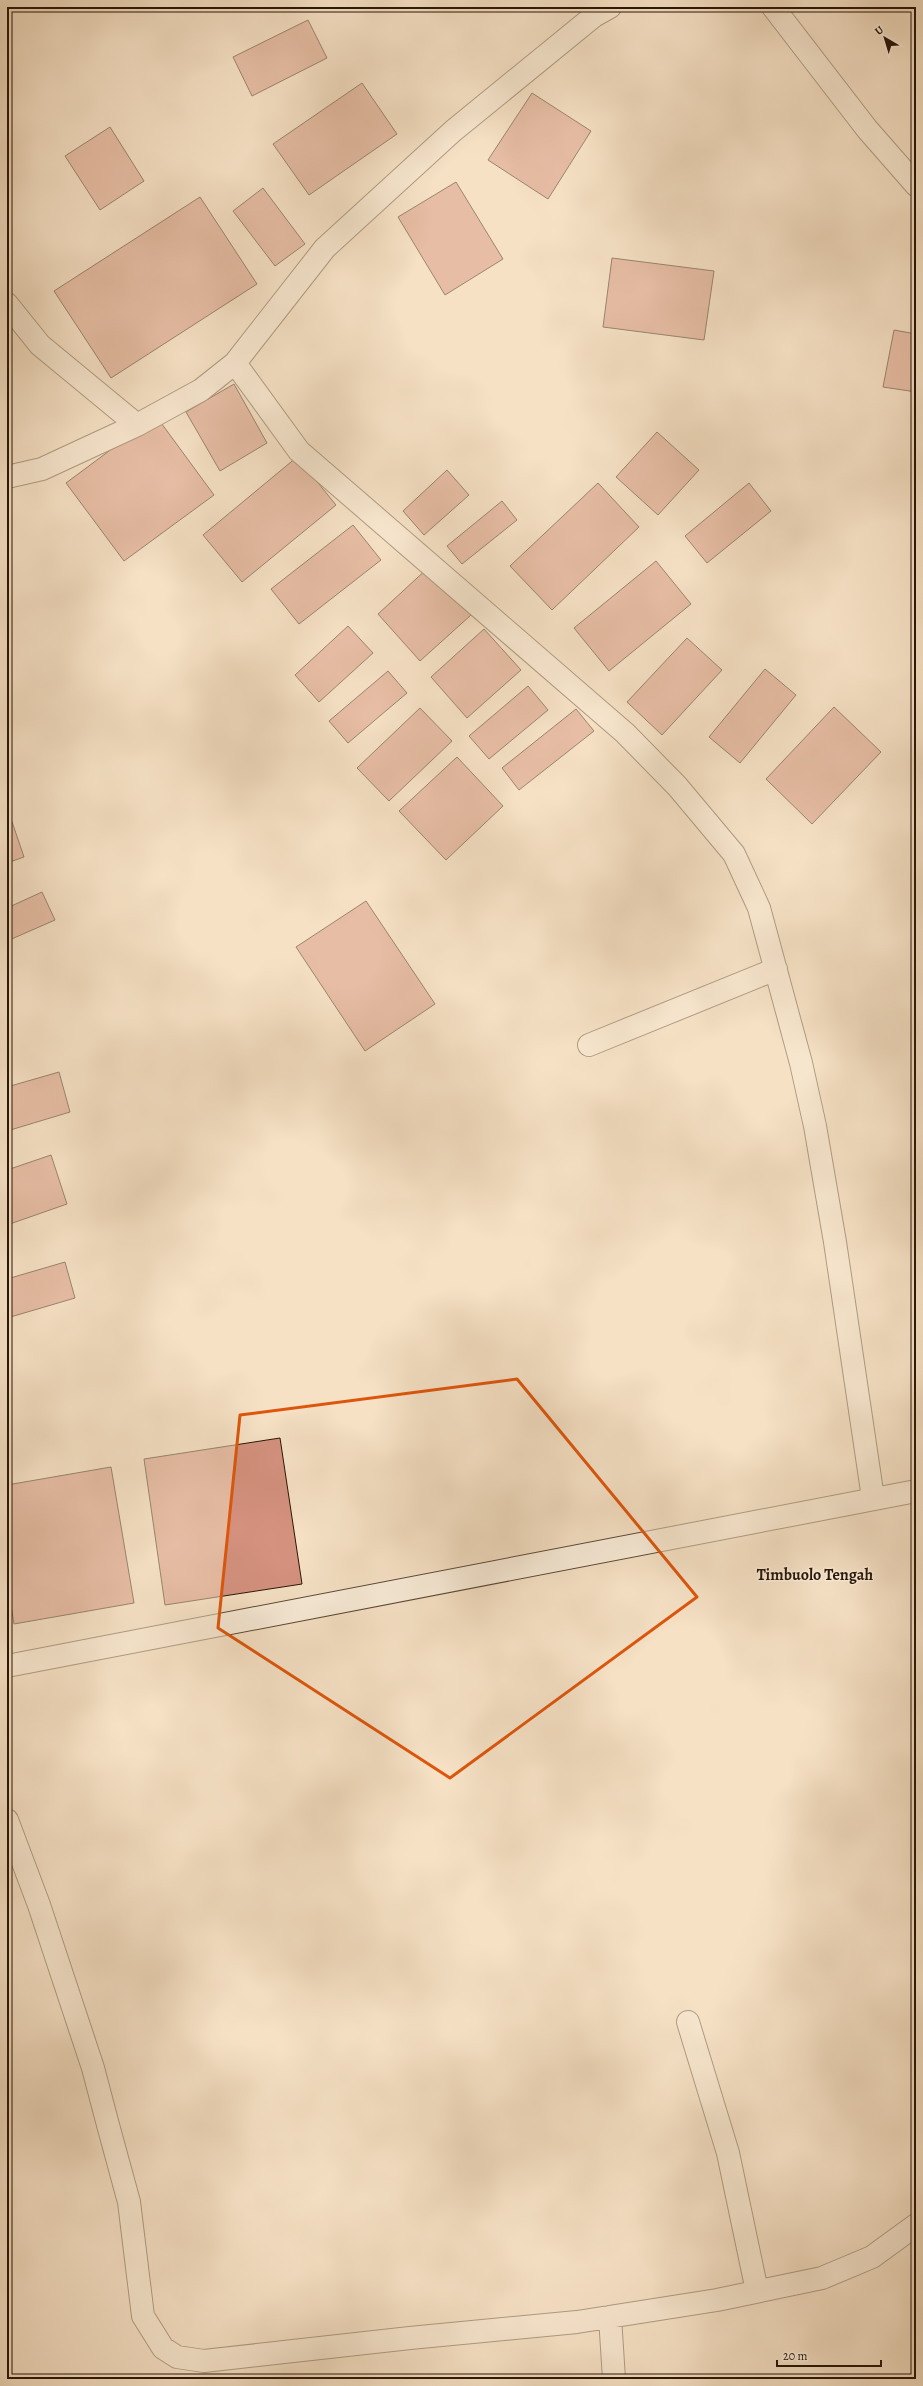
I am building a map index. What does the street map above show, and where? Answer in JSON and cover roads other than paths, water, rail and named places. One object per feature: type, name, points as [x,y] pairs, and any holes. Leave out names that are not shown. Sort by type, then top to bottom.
[{"type":"street","points":[[7,477],[42,469],[137,425],[201,390],[235,363],[325,248],[453,131],[594,16],[610,7]]},
{"type":"street","points":[[773,7],[867,129],[916,185]]},
{"type":"street","points":[[7,304],[40,345],[137,425]]},
{"type":"street","points":[[235,363],[299,451],[625,733],[677,786],[734,854],[759,908],[801,1063],[824,1174],[873,1498]]},
{"type":"street","points":[[589,1045],[776,968]]},
{"type":"street","points":[[7,1666],[873,1498],[916,1491]]},
{"type":"street","points":[[7,1820],[39,1905],[93,2068],[129,2202],[143,2316],[162,2348],[177,2357],[204,2361],[610,2316],[717,2300],[822,2278],[872,2257],[916,2225]]},
{"type":"street","points":[[688,2022],[728,2153],[757,2291]]},
{"type":"street","points":[[610,2316],[614,2379]]},
{"type":"district","name":"Timbuolo Tengah","points":[[815,1575]]}]
